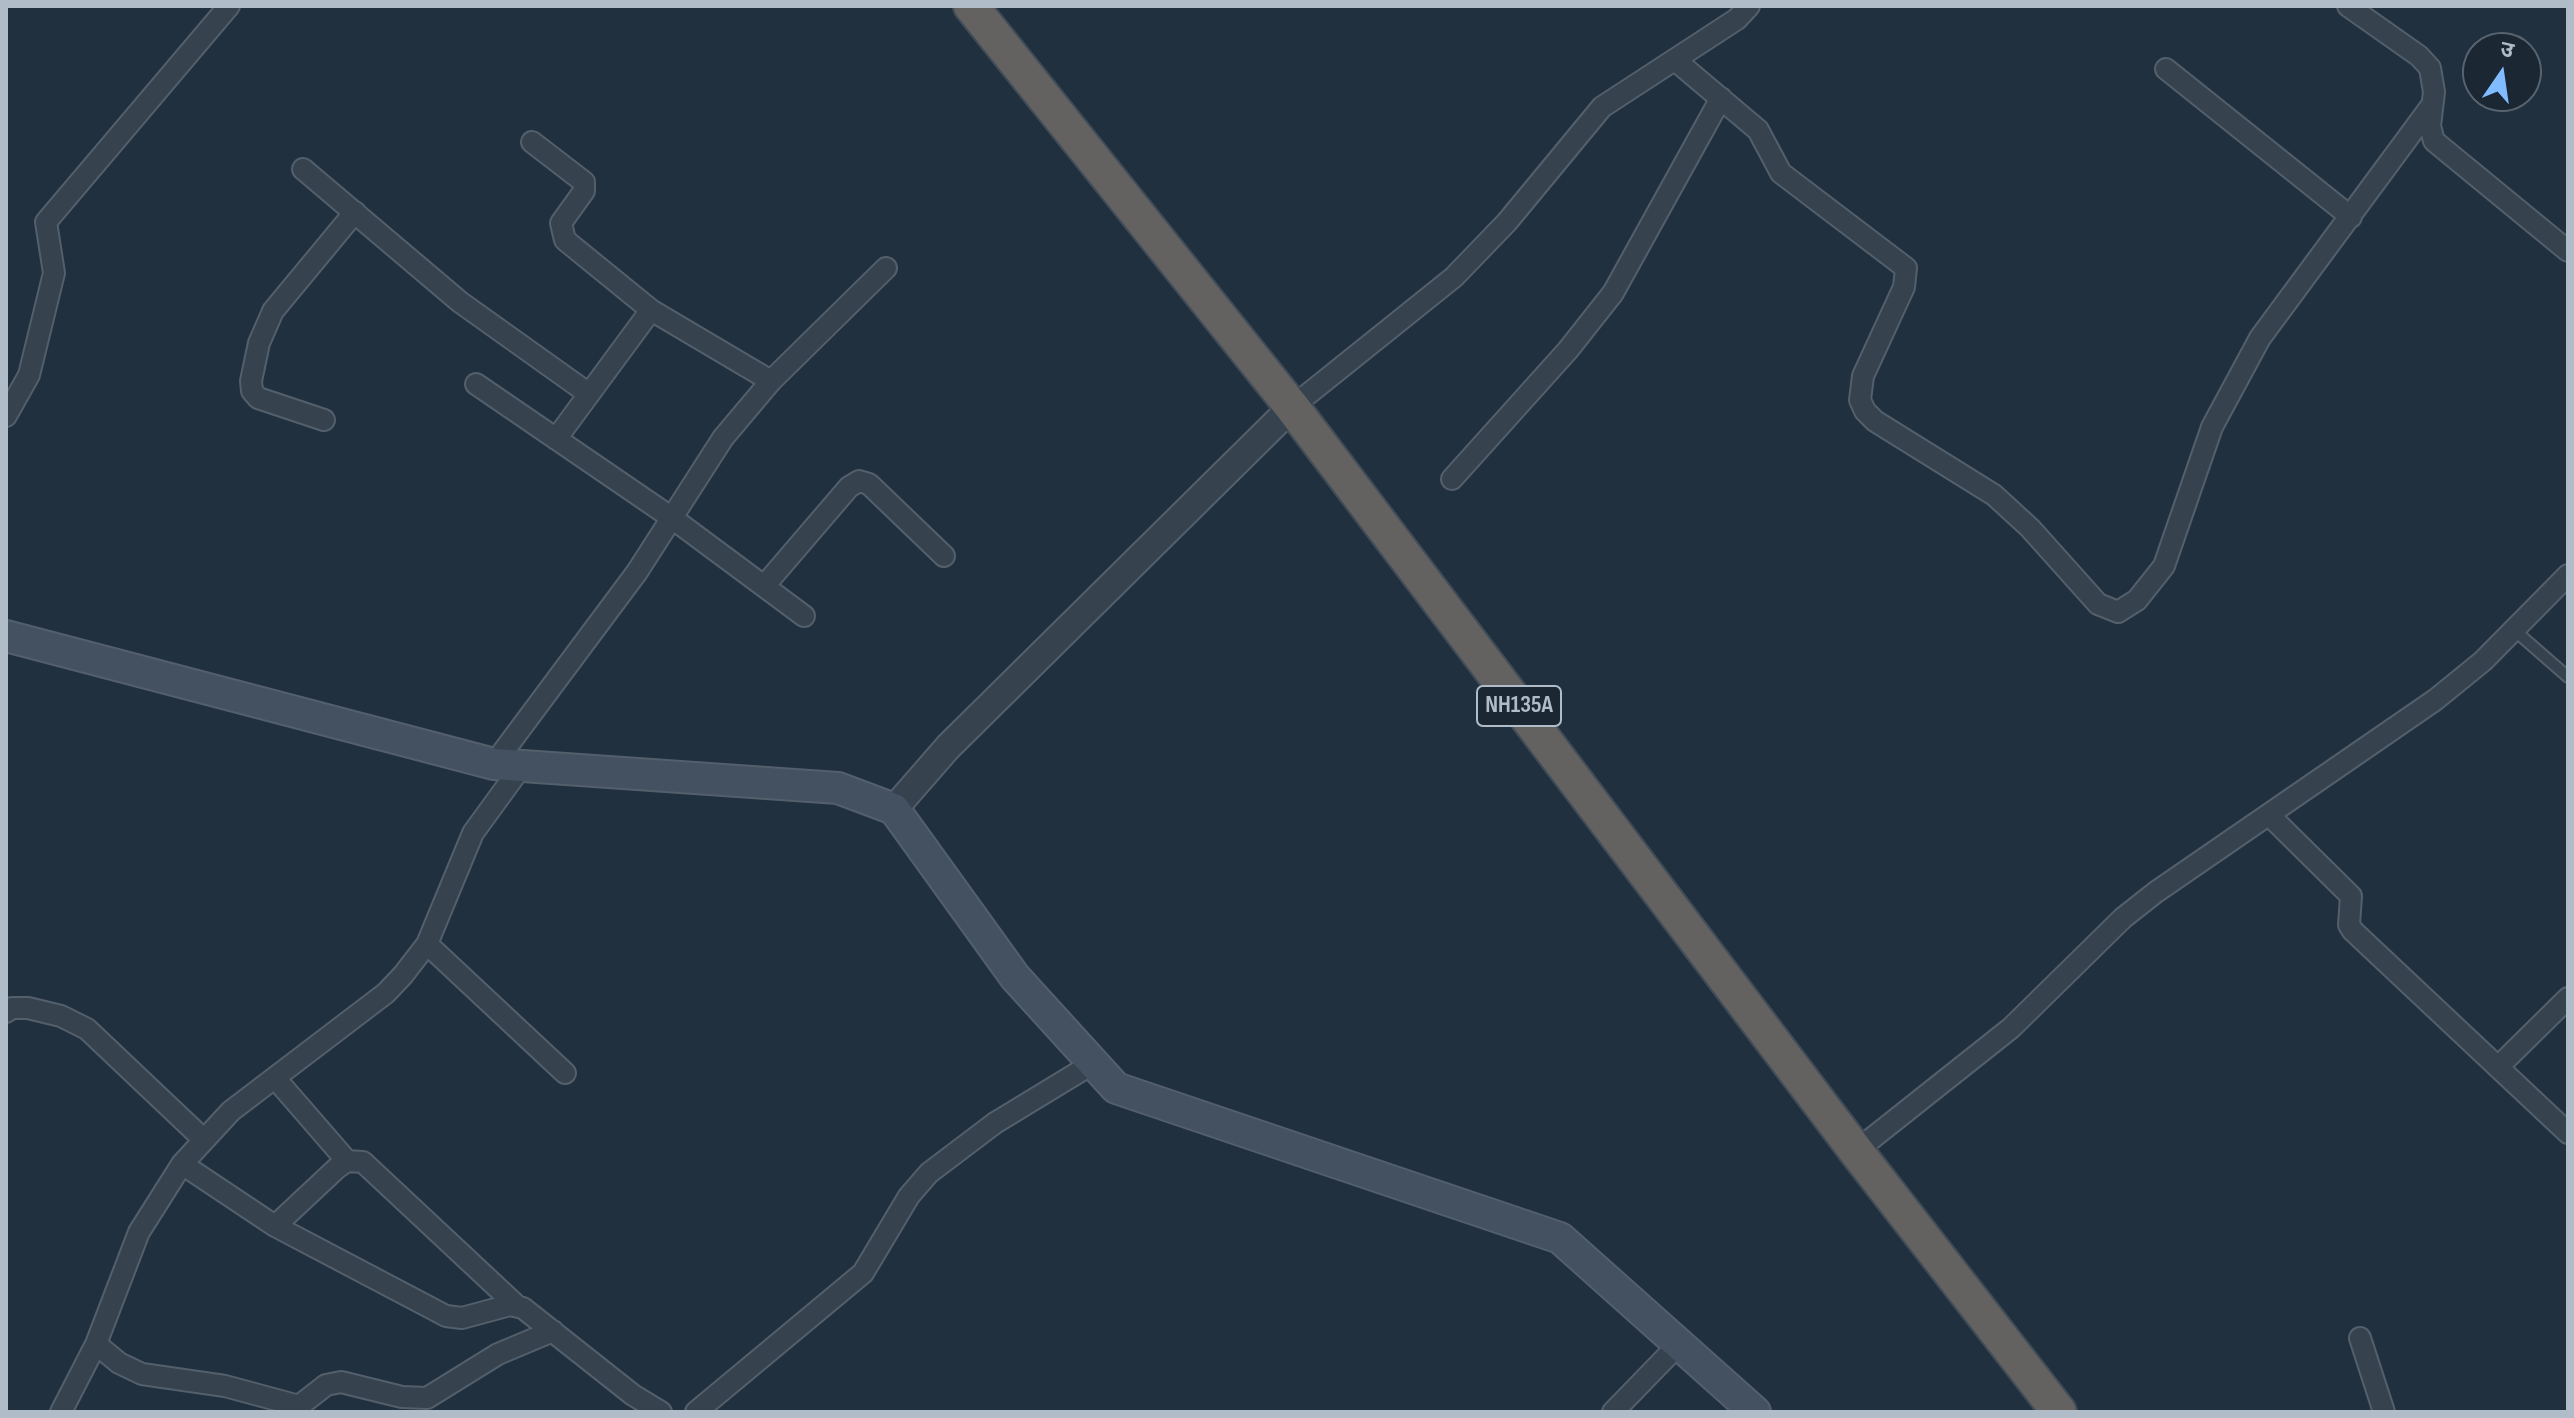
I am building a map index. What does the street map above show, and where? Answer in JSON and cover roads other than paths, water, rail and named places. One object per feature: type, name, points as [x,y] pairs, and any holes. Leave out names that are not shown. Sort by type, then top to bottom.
[{"type":"highway","name":"NH135A","points":[[971,6],[1292,407],[1856,1151],[2059,1412]]},
{"type":"main road","points":[[6,636],[507,766],[838,788],[894,809],[1015,977],[1116,1088],[1560,1238],[1755,1412]]},
{"type":"street","points":[[6,416],[29,375],[54,273],[46,222],[229,6]]},
{"type":"street","points":[[894,809],[948,747],[1292,407],[1454,277],[1507,222],[1602,107],[1737,19],[1749,6]]},
{"type":"street","points":[[2348,6],[2419,56],[2433,78],[2430,126],[2434,141],[2568,251]]},
{"type":"street","points":[[1675,60],[1758,130],[1781,173],[1906,268],[1904,287],[1863,376],[1860,400],[1865,411],[1875,421],[1994,495],[2016,513],[2098,604],[2111,611],[2124,610],[2155,582],[2172,549],[2212,427],[2229,391],[2283,305],[2432,105]]},
{"type":"street","points":[[2166,69],[2351,217]]},
{"type":"street","points":[[1452,479],[1568,350],[1613,293],[1721,98]]},
{"type":"street","points":[[532,142],[584,182],[584,191],[561,223],[565,240],[651,310],[771,381]]},
{"type":"street","points":[[303,169],[460,302],[589,394]]},
{"type":"street","points":[[324,420],[258,398],[252,391],[251,381],[259,343],[273,311],[355,212]]},
{"type":"street","points":[[61,1412],[96,1344],[139,1232],[182,1164],[202,1138],[386,993],[427,944],[467,843],[507,766],[723,438],[771,381],[886,268]]},
{"type":"street","points":[[556,439],[651,310]]},
{"type":"street","points":[[476,384],[672,518],[804,616]]},
{"type":"street","points":[[765,585],[849,487],[859,481],[869,484],[944,556]]},
{"type":"street","points":[[1856,1151],[2011,1028],[2123,918],[2435,700],[2483,661],[2511,628],[2568,575]]},
{"type":"street","points":[[2270,816],[2351,896],[2349,925],[2353,931],[2568,1133]]},
{"type":"street","points":[[427,944],[565,1073]]},
{"type":"street","points":[[2499,1066],[2568,998]]},
{"type":"street","points":[[6,1012],[12,1008],[28,1008],[61,1016],[87,1029],[202,1138]]},
{"type":"street","points":[[704,1410],[863,1273],[909,1196],[929,1173],[995,1123],[1098,1071]]},
{"type":"street","points":[[275,1078],[347,1161]]},
{"type":"street","points":[[275,1226],[347,1161],[355,1159],[371,1167],[517,1306],[633,1395],[661,1412]]},
{"type":"street","points":[[182,1164],[275,1226],[446,1316],[462,1318],[502,1306],[517,1306]]},
{"type":"street","points":[[96,1344],[119,1363],[142,1374],[225,1386],[299,1406],[326,1385],[341,1382],[402,1397],[427,1398],[498,1354],[553,1331]]},
{"type":"street","points":[[2360,1338],[2384,1412]]},
{"type":"street","points":[[1613,1412],[1679,1344]]},
{"type":"lane","points":[[2511,628],[2568,677]]}]
